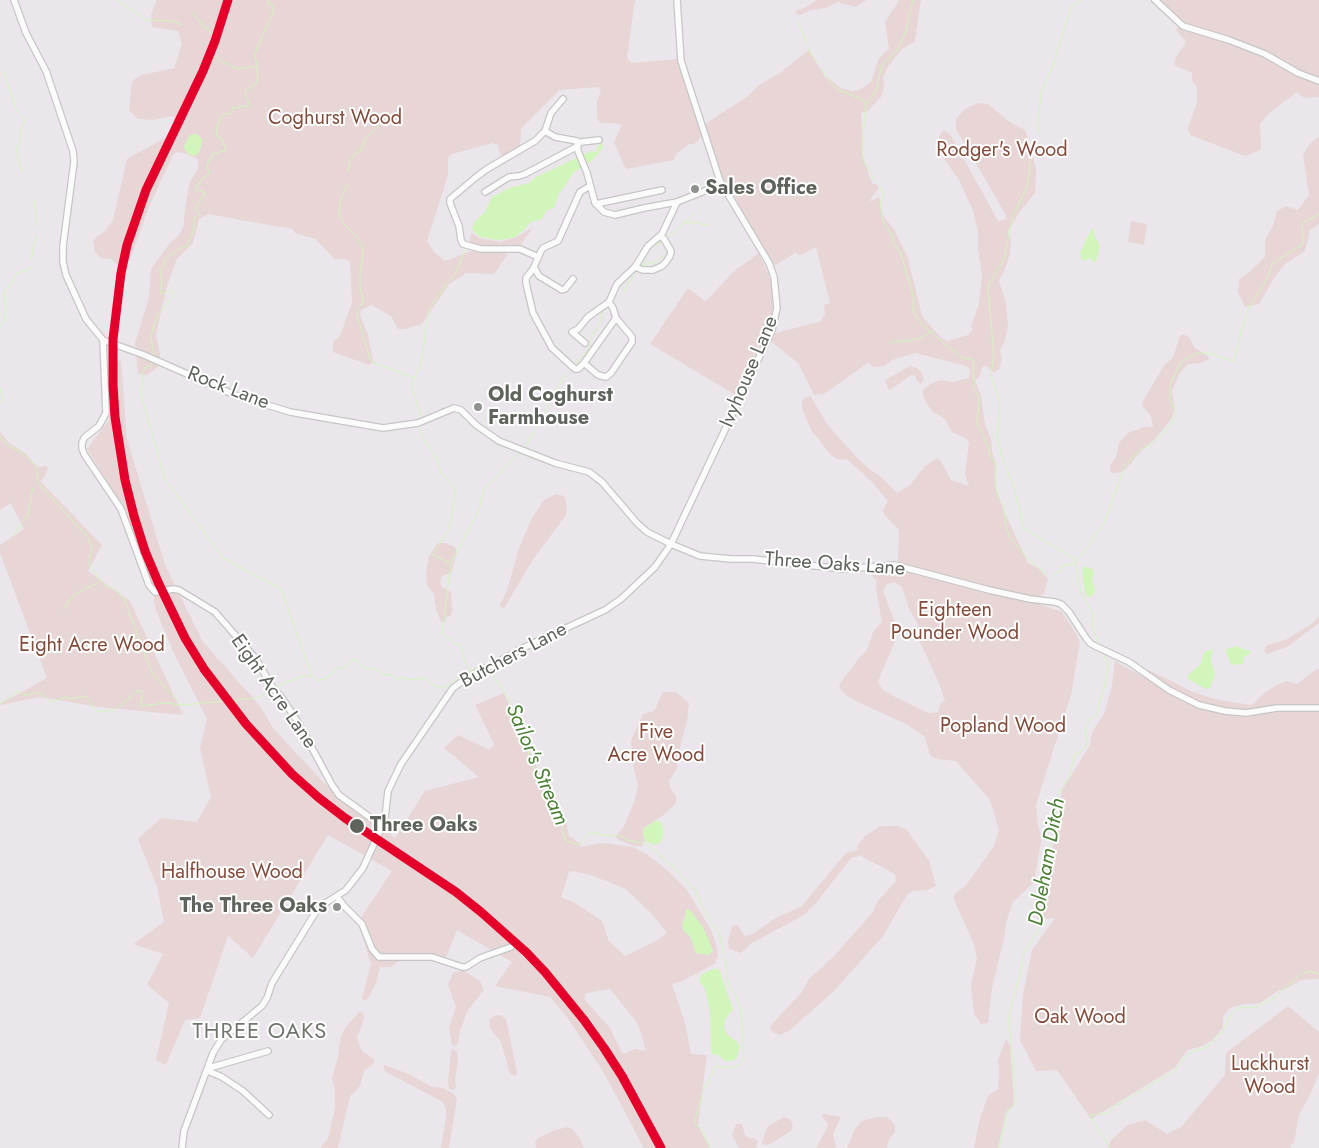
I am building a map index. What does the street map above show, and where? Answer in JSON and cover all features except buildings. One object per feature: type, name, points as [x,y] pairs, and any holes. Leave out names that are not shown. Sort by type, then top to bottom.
[{"type":"street","points":[[14,0],[26,33],[46,71],[73,151],[74,162],[63,246],[63,262],[66,275],[86,319],[103,340]]},
{"type":"street","name":"Ivyhouse Lane","points":[[671,544],[757,364],[774,325],[777,311],[777,290],[772,269],[720,181],[681,61],[677,0]]},
{"type":"street","points":[[1155,0],[1183,26],[1229,40],[1265,54],[1298,73],[1319,80]]},
{"type":"street","points":[[538,257],[520,249],[481,249],[463,244],[460,240],[460,229],[450,200],[487,169],[535,141],[545,131],[550,113],[563,99]]},
{"type":"street","points":[[545,131],[554,137],[578,143],[600,140]]},
{"type":"street","points":[[578,143],[577,149],[596,204],[604,212],[614,215],[677,202],[712,188],[720,181]]},
{"type":"street","points":[[485,192],[509,177],[525,174],[578,143]]},
{"type":"street","points":[[590,186],[580,192],[558,240],[543,248],[526,280],[533,313],[552,348],[570,366],[578,369],[584,363],[616,318]]},
{"type":"street","points":[[712,188],[724,188]]},
{"type":"street","points":[[596,204],[662,190]]},
{"type":"street","points":[[585,344],[572,332],[588,317],[609,302],[617,284],[635,267],[648,246],[660,236],[677,202]]},
{"type":"street","points":[[635,267],[643,270],[653,270],[666,262],[671,251],[660,236]]},
{"type":"street","points":[[534,267],[539,276],[562,290],[573,279]]},
{"type":"street","points":[[584,363],[598,375],[606,377],[612,373],[632,342],[632,337],[616,318],[609,302]]},
{"type":"street","name":"Rock Lane","points":[[103,340],[144,355],[235,395],[290,412],[383,428],[418,423],[454,408],[461,410],[476,425],[499,441],[555,463],[589,472],[602,482],[636,523],[647,532],[671,544]]},
{"type":"street","name":"Eight Acre Lane","points":[[103,340],[106,413],[99,426],[84,438],[82,443],[84,454],[121,509],[152,589],[157,592],[173,589],[179,590],[215,612],[256,660],[273,688],[280,695],[299,724],[339,795],[381,829]]},
{"type":"street","name":"Three Oaks Lane","points":[[671,544],[700,556],[712,558],[753,559],[843,569],[895,565],[988,590],[1055,602],[1061,604],[1069,612],[1086,638],[1102,650],[1129,662],[1169,690],[1199,705],[1246,713],[1276,708],[1319,708]]},
{"type":"street","name":"Butchers Lane","points":[[182,1148],[184,1131],[213,1053],[221,1040],[262,1006],[272,983],[317,910],[346,890],[363,868],[381,829],[385,818],[388,791],[401,764],[453,688],[470,676],[545,637],[582,622],[605,610],[621,599],[655,567],[671,544]]},
{"type":"street","points":[[337,897],[362,924],[372,949],[379,957],[432,957],[466,967],[488,955],[511,948]]},
{"type":"street","points":[[208,1070],[268,1051]]},
{"type":"street","points":[[208,1070],[243,1091],[269,1115]]},
{"type":"green space","name":"Coghurst Wood","points":[[157,0],[635,0],[627,58],[631,63],[679,59],[702,136],[694,144],[689,144],[676,154],[674,160],[626,169],[614,143],[622,124],[600,123],[597,118],[597,102],[601,90],[598,87],[560,90],[521,129],[520,146],[511,154],[503,156],[499,152],[498,145],[493,143],[452,154],[448,158],[448,175],[427,241],[434,252],[445,261],[474,250],[508,254],[494,274],[465,273],[450,283],[422,324],[398,329],[391,316],[371,305],[361,310],[360,315],[368,335],[373,362],[369,365],[333,352],[333,342],[340,336],[352,303],[350,262],[346,259],[334,259],[316,239],[295,233],[292,229],[208,214],[199,219],[193,243],[177,259],[167,286],[156,334],[160,354],[159,366],[147,375],[138,374],[135,343],[149,298],[151,269],[170,243],[180,234],[184,224],[189,184],[198,168],[198,159],[184,153],[177,152],[173,155],[149,207],[130,260],[118,265],[111,259],[101,258],[95,252],[93,240],[105,231],[113,220],[127,159],[167,137],[175,121],[173,116],[153,120],[139,119],[129,111],[133,80],[142,75],[174,68],[182,44],[178,31],[152,27],[151,15]]},
{"type":"green space","points":[[817,0],[867,0],[855,7],[838,2],[826,8],[811,10],[801,15],[795,14],[797,10]]},
{"type":"green space","name":"Rodger's Wood","points":[[898,0],[921,0],[915,41],[901,50],[888,67],[883,77],[884,87],[881,97],[868,111],[861,113],[863,156],[873,184],[879,187],[869,202],[879,197],[883,215],[895,231],[908,258],[922,316],[941,338],[948,341],[968,335],[973,329],[971,326],[979,304],[982,275],[978,249],[978,231],[973,211],[959,180],[944,159],[938,142],[940,134],[944,130],[950,134],[998,221],[1006,219],[1006,215],[956,129],[956,119],[965,109],[978,103],[988,104],[1011,123],[1025,130],[1030,143],[1036,169],[1035,193],[1018,214],[1008,232],[1011,239],[1010,254],[999,281],[1006,303],[1008,327],[1000,350],[1002,359],[999,369],[994,373],[987,366],[982,367],[980,376],[975,380],[981,396],[985,425],[991,438],[996,465],[996,488],[1004,511],[1028,563],[1039,569],[1048,579],[1044,594],[1038,598],[1009,593],[902,566],[898,562],[899,530],[884,514],[883,510],[888,501],[873,483],[848,460],[837,459],[830,454],[811,430],[802,408],[802,402],[804,398],[811,396],[826,423],[858,459],[880,476],[897,493],[910,485],[924,467],[937,458],[951,480],[969,486],[965,474],[969,442],[952,432],[945,419],[932,411],[924,399],[923,390],[940,380],[953,382],[969,378],[970,370],[966,366],[915,353],[892,360],[884,366],[873,367],[869,362],[824,394],[814,395],[798,363],[769,340],[772,334],[822,321],[825,315],[824,305],[830,303],[816,247],[801,255],[797,255],[796,252],[776,265],[771,264],[735,198],[725,184],[705,124],[748,96],[759,85],[780,73],[809,50],[825,77],[840,88],[852,91],[859,90],[871,82],[879,58],[889,49],[885,22]]},
{"type":"green space","points":[[1159,0],[1319,0],[1319,97],[1303,98],[1297,92],[1268,114],[1260,124],[1261,150],[1245,156],[1190,135],[1188,128],[1197,103],[1197,87],[1192,81],[1192,73],[1174,65],[1175,59],[1186,42],[1176,30],[1177,28],[1182,28],[1185,24],[1178,20]],"holes":[[[1211,32],[1274,55],[1264,56],[1206,36]]]},
{"type":"green space","points":[[1319,137],[1319,224],[1310,230],[1305,251],[1285,264],[1274,278],[1259,304],[1245,307],[1238,292],[1239,279],[1251,271],[1265,257],[1265,240],[1273,226],[1277,211],[1286,206],[1298,210],[1309,195],[1303,155],[1311,142]]},
{"type":"green space","points":[[1131,221],[1147,224],[1144,245],[1128,242]]},
{"type":"green space","points":[[533,227],[520,246],[491,250],[469,244],[471,233],[479,238],[500,242],[515,238]]},
{"type":"green space","points":[[759,253],[772,283],[772,316],[737,396],[650,344],[688,288],[705,301],[733,272]]},
{"type":"green space","points":[[1183,334],[1189,337],[1194,347],[1209,357],[1209,359],[1201,363],[1188,364],[1179,374],[1172,391],[1175,410],[1171,419],[1129,466],[1122,472],[1112,473],[1110,465],[1116,457],[1119,443],[1128,433],[1144,427],[1153,427],[1151,416],[1142,406],[1143,401],[1163,367],[1173,357],[1180,336]]},
{"type":"green space","name":"Halfhouse Wood","points":[[121,360],[127,439],[165,565],[203,642],[260,706],[273,728],[324,783],[395,838],[425,791],[479,777],[444,748],[458,735],[490,750],[494,744],[475,705],[504,693],[535,764],[555,796],[566,820],[569,836],[581,844],[580,847],[603,843],[633,847],[648,855],[687,890],[711,930],[718,956],[717,959],[715,958],[716,963],[682,981],[672,984],[685,1023],[691,1054],[707,1055],[698,1126],[710,1148],[644,1148],[604,1073],[569,1020],[550,997],[495,986],[512,962],[457,930],[445,960],[401,959],[391,967],[380,967],[376,983],[368,999],[362,999],[371,964],[358,922],[392,871],[328,835],[253,958],[228,936],[200,1018],[185,1020],[166,1065],[156,1060],[169,1003],[147,985],[163,954],[133,944],[164,922],[157,887],[138,839],[161,818],[197,822],[211,797],[200,748],[207,719],[173,651],[155,608],[152,585],[123,507],[87,449],[109,420],[117,362]],"holes":[[[573,871],[591,875],[626,889],[652,914],[667,933],[656,941],[625,956],[609,941],[602,921],[575,903],[561,897],[569,872]],[[686,915],[713,950],[709,955],[696,953],[690,936],[684,931],[683,920]],[[610,989],[638,1024],[646,1051],[635,1049],[622,1053],[610,1028],[584,999],[586,993]]]},
{"type":"green space","points":[[910,366],[917,368],[921,372],[924,379],[921,384],[915,376],[911,375],[889,390],[885,380]]},
{"type":"green space","name":"Eight Acre Wood","points":[[0,432],[9,443],[25,453],[38,467],[46,466],[48,468],[44,478],[40,481],[102,545],[88,571],[130,601],[183,715],[98,707],[40,697],[0,705],[47,678],[0,553],[0,545],[24,529],[11,503],[0,510]]},
{"type":"green space","points":[[556,494],[564,496],[567,505],[566,515],[532,561],[504,608],[500,607],[507,591],[518,551],[531,520],[544,500]]},
{"type":"green space","points":[[438,543],[445,543],[455,547],[457,553],[451,573],[442,576],[440,582],[442,587],[451,592],[451,616],[446,617],[445,622],[441,622],[436,609],[434,594],[427,585],[426,574],[429,556]]},
{"type":"green space","points":[[872,568],[904,570],[1031,601],[1062,612],[1080,642],[1071,695],[1036,804],[1038,826],[1042,837],[1034,882],[1013,902],[1006,923],[992,988],[988,1023],[981,1024],[974,1014],[971,985],[977,958],[974,945],[953,897],[967,884],[994,846],[999,830],[990,800],[956,761],[937,759],[930,755],[925,737],[908,725],[860,703],[840,689],[839,685],[867,650],[873,632],[882,622],[876,590],[877,581],[872,576],[870,570]],"holes":[[[894,582],[902,587],[909,609],[918,624],[917,636],[939,683],[945,701],[941,703],[938,712],[928,713],[895,697],[882,689],[878,681],[895,641],[896,625],[883,591],[887,584]]]},
{"type":"green space","points":[[1319,616],[1319,623],[1287,647],[1267,654],[1264,651],[1266,646],[1287,639],[1313,623]]},
{"type":"green space","name":"Oak Wood","points":[[1115,661],[1141,676],[1142,672],[1149,670],[1193,692],[1218,700],[1252,705],[1263,694],[1277,685],[1287,681],[1297,684],[1319,669],[1319,979],[1301,980],[1284,990],[1279,990],[1260,1003],[1244,1004],[1230,1008],[1223,1017],[1223,1028],[1212,1040],[1202,1046],[1188,1050],[1176,1067],[1091,1119],[1057,1070],[1036,1071],[1020,1040],[1023,995],[1032,950],[1055,918],[1037,919],[1049,881],[1047,862],[1052,853],[1062,790],[1090,745],[1092,732],[1104,714],[1112,686]]},
{"type":"green space","name":"Five Acre Wood","points":[[663,692],[676,692],[689,703],[677,768],[669,781],[670,788],[676,796],[676,803],[665,814],[644,828],[645,841],[642,846],[634,846],[617,839],[616,836],[624,826],[635,800],[638,785],[631,740],[643,714],[654,711]]},
{"type":"green space","points":[[881,826],[897,826],[907,830],[929,861],[936,886],[928,890],[912,891],[907,895],[883,936],[833,992],[790,1030],[780,1035],[772,1032],[770,1026],[802,992],[808,980],[833,957],[873,912],[877,902],[896,881],[895,874],[861,856],[852,857],[816,903],[804,915],[750,944],[741,953],[729,949],[728,941],[732,926],[737,925],[745,936],[751,935],[774,919],[802,906],[846,853],[858,850],[857,846],[866,835]]},
{"type":"green space","points":[[463,970],[480,981],[484,990],[468,1010],[460,1031],[458,1044],[455,1046],[452,1045],[449,1028],[456,1007],[448,984],[453,973]]},
{"type":"green space","name":"Luckhurst Wood","points":[[1288,1006],[1319,1032],[1319,1073],[1299,1115],[1294,1143],[1290,1145],[1291,1148],[1107,1148],[1112,1139],[1128,1125],[1145,1120],[1167,1134],[1181,1127],[1225,1075],[1226,1053]]},
{"type":"green space","points":[[360,1011],[363,1013],[364,1019],[357,1037],[362,1051],[374,1059],[374,1063],[364,1071],[360,1086],[350,1096],[338,1148],[321,1148],[328,1139],[335,1108],[335,1089],[332,1078],[338,1057],[340,1040],[345,1028]]},
{"type":"green space","points":[[500,1015],[506,1019],[517,1073],[516,1076],[510,1074],[501,1042],[490,1028],[489,1020],[493,1016]]},
{"type":"green space","points":[[1007,1040],[1010,1045],[1013,1105],[1006,1112],[998,1148],[974,1148],[980,1118],[988,1096],[998,1089],[998,1060]]},
{"type":"green space","points":[[453,1049],[457,1052],[458,1061],[455,1080],[456,1087],[454,1090],[449,1089],[448,1083],[451,1051]]},
{"type":"green space","points":[[385,1065],[411,1075],[432,1087],[443,1088],[454,1094],[457,1099],[449,1148],[441,1148],[446,1117],[443,1102],[386,1072],[383,1068]]},
{"type":"green space","points":[[824,1114],[841,1117],[833,1134],[836,1148],[816,1148],[828,1126],[821,1116]]},
{"type":"green space","points":[[784,1117],[790,1119],[793,1125],[791,1131],[770,1144],[764,1145],[762,1142],[768,1126]]},
{"type":"green space","points":[[877,1117],[888,1117],[895,1125],[895,1132],[889,1139],[887,1148],[847,1148],[855,1129],[862,1121]]},
{"type":"green space","points":[[736,1124],[742,1124],[745,1135],[758,1141],[756,1148],[739,1148],[732,1135]]},
{"type":"green space","points":[[568,1127],[579,1137],[584,1148],[536,1148],[535,1142],[538,1138],[555,1130]]},
{"type":"shaded area","points":[[197,134],[202,139],[201,147],[198,154],[193,156],[185,150],[184,146],[190,135]]},
{"type":"shaded area","points":[[600,141],[603,148],[592,161],[574,172],[559,194],[554,208],[547,210],[542,219],[531,222],[515,237],[507,239],[497,240],[480,237],[474,232],[472,228],[475,221],[485,212],[492,197],[509,188],[529,183],[536,177],[591,151],[596,152]]},
{"type":"shaded area","points":[[1092,229],[1094,229],[1094,235],[1100,246],[1096,262],[1094,263],[1090,258],[1082,260],[1080,253]]},
{"type":"shaded area","points":[[1084,566],[1092,569],[1094,572],[1092,581],[1095,589],[1094,594],[1089,597],[1086,595],[1084,588],[1082,569]]},
{"type":"shaded area","points":[[1236,646],[1251,653],[1243,658],[1244,662],[1242,664],[1231,665],[1225,650]]},
{"type":"shaded area","points":[[1213,649],[1211,661],[1215,674],[1210,688],[1206,689],[1188,679],[1187,676],[1201,664],[1203,654]]},
{"type":"shaded area","points":[[655,821],[660,821],[663,828],[663,836],[660,843],[655,845],[645,841],[643,834],[644,828]]},
{"type":"shaded area","points":[[685,910],[691,911],[703,927],[713,950],[709,955],[696,953],[690,936],[684,931],[682,925],[686,915]]},
{"type":"shaded area","points":[[713,969],[718,969],[720,972],[733,1009],[725,1020],[724,1028],[728,1035],[740,1046],[737,1058],[732,1061],[722,1059],[720,1056],[712,1054],[711,1051],[710,1012],[705,989],[699,981],[701,975]]},
{"type":"waterway","points":[[117,0],[147,20],[173,21],[182,25]]},
{"type":"waterway","points":[[154,356],[151,337],[157,316],[173,297],[174,293],[171,290],[161,294],[162,278],[160,271],[165,259],[182,247],[187,246],[194,229],[194,218],[200,214],[195,208],[204,196],[204,192],[195,189],[209,173],[207,165],[212,155],[226,150],[222,139],[217,137],[216,130],[221,117],[232,112],[232,108],[248,106],[249,103],[245,95],[246,91],[257,82],[258,76],[255,53],[274,10],[268,0]]},
{"type":"waterway","points":[[876,182],[863,160],[862,149],[866,104],[876,91],[882,65],[897,51],[906,31],[913,0]]},
{"type":"waterway","points":[[1039,134],[1041,93],[1052,68],[1071,7],[1082,0]]},
{"type":"waterway","points":[[193,13],[205,28],[209,30],[212,36]]},
{"type":"waterway","points":[[798,22],[807,43]]},
{"type":"waterway","points":[[808,47],[817,63]]},
{"type":"waterway","points":[[216,57],[237,69],[256,66]]},
{"type":"waterway","points":[[821,68],[838,90],[859,98],[866,103]]},
{"type":"waterway","points":[[4,72],[16,109],[25,120],[20,133],[21,140],[17,148],[22,172]]},
{"type":"waterway","points":[[348,171],[350,161],[361,150],[365,139],[388,117]]},
{"type":"waterway","points":[[1004,463],[997,438],[1000,403],[991,375],[994,354],[988,291],[989,284],[1003,261],[1013,216],[1027,187],[1030,164],[1037,140]]},
{"type":"waterway","points":[[347,185],[340,201],[339,213],[343,223],[362,245],[360,289],[363,303],[358,309],[357,315],[370,359],[374,363],[415,378]]},
{"type":"waterway","points":[[880,186],[884,195],[880,203],[883,221],[892,235],[893,243],[900,252],[914,298],[913,312],[922,324],[947,346],[963,358],[972,359],[974,389],[979,397],[977,423],[996,465],[995,482],[998,497],[1004,504],[1005,522],[1009,536],[1023,553],[1048,576]]},
{"type":"waterway","points":[[34,201],[37,225]]},
{"type":"waterway","points":[[667,237],[694,213]]},
{"type":"waterway","points":[[1080,557],[1104,523],[1125,466],[1139,450],[1151,445],[1170,427],[1176,413],[1170,400],[1170,385],[1181,362],[1197,353],[1212,354],[1234,360],[1247,311],[1268,277],[1272,264],[1303,244],[1302,224],[1319,214]]},
{"type":"waterway","points":[[685,223],[695,222],[709,226]]},
{"type":"waterway","points":[[31,260],[36,235]]},
{"type":"waterway","points":[[656,246],[661,242]]},
{"type":"waterway","points":[[421,415],[412,389],[412,383],[421,364],[429,309],[446,283],[455,274],[465,250]]},
{"type":"waterway","points":[[643,265],[655,262],[664,256]]},
{"type":"waterway","points":[[642,266],[647,258]]},
{"type":"waterway","points":[[0,326],[4,321],[6,312],[4,291],[11,284],[17,273],[30,267]]},
{"type":"waterway","points":[[624,293],[628,283],[638,273]]},
{"type":"waterway","points":[[575,365],[588,350],[592,335],[602,317],[601,312]]},
{"type":"waterway","points":[[890,343],[921,338],[931,332]]},
{"type":"waterway","points":[[152,362],[151,366],[145,367],[142,375],[144,383],[140,391],[165,479],[223,558],[281,589],[312,676],[318,681],[330,676],[335,669],[343,668],[354,659],[364,668],[376,669],[383,674],[392,675],[396,679],[405,677],[409,680],[425,678],[433,685],[439,687],[447,686],[482,665],[484,667]]},
{"type":"waterway","points":[[526,446],[566,373]]},
{"type":"waterway","points":[[0,388],[3,398],[0,402]]},
{"type":"waterway","points":[[420,428],[422,436],[437,459],[441,473],[455,488],[449,528],[433,555],[450,563]]},
{"type":"waterway","points":[[0,436],[6,444],[23,454],[36,466],[38,483],[88,537],[92,547],[89,564],[103,584],[119,592],[125,601],[152,673],[182,705],[258,698],[271,689]]},
{"type":"waterway","points":[[470,670],[465,662],[461,646],[442,633],[451,563],[479,510],[484,489],[519,453]]},
{"type":"waterway","points":[[1006,466],[1015,491],[1023,528],[1077,560]]},
{"type":"waterway","points":[[14,535],[27,516],[33,488]]},
{"type":"waterway","name":"Doleham Ditch","points":[[1078,560],[1074,563],[1078,572],[1078,581],[1082,594],[1093,614],[1092,626],[1100,646]]},
{"type":"waterway","points":[[1053,576],[1060,571],[1060,567],[1074,563]]},
{"type":"waterway","points":[[64,609],[70,599],[77,593],[97,583]]},
{"type":"waterway","name":"Doleham Ditch","points":[[999,1148],[1008,1110],[1014,1105],[1016,1100],[1009,1020],[1011,1005],[1020,975],[1023,955],[1040,927],[1048,879],[1045,863],[1052,840],[1059,793],[1069,777],[1075,754],[1078,754],[1088,743],[1085,734],[1086,723],[1098,712],[1099,702],[1105,686],[1108,664],[1103,652]]},
{"type":"waterway","name":"Sailor's Stream","points":[[488,669],[509,700],[521,726],[532,765],[547,792],[552,795],[563,819],[564,838],[579,845],[588,834],[596,833],[606,836],[620,835],[627,840],[647,844],[673,866],[688,884],[696,890],[702,907],[720,936],[724,953]]},
{"type":"waterway","points":[[275,687],[302,676],[311,676]]},
{"type":"waterway","points":[[0,704],[18,691],[27,695],[39,692],[52,702],[66,697],[70,699],[85,696],[94,709],[100,712],[116,709],[140,690],[143,694],[140,706],[165,703],[181,705]]},
{"type":"waterway","name":"Sailor's Stream","points":[[710,1148],[702,1129],[695,1124],[704,1089],[716,1066],[731,1068],[739,1065],[744,1059],[741,1011],[727,977],[725,958]]},
{"type":"waterway","points":[[1110,1148],[1090,1115],[1108,1113],[1114,1107],[1176,1070],[1185,1057],[1192,1052],[1207,1047],[1224,1030],[1230,1016],[1238,1008],[1256,1007],[1274,998],[1301,974],[1310,971],[1319,974]]},
{"type":"transit line","points":[[228,0],[203,71],[146,190],[127,245],[121,273],[113,339],[115,417],[125,480],[145,551],[185,638],[204,669],[246,724],[292,774],[319,798],[345,818],[456,892],[526,952],[545,972],[604,1048],[622,1076],[661,1148]]},
{"type":"place","name":"Sales Office","points":[[695,189]]},
{"type":"place","name":"Old Coghurst Farmhouse","points":[[478,407]]},
{"type":"place","name":"Three Oaks","points":[[357,826]]},
{"type":"place","name":"The Three Oaks","points":[[337,907]]},
{"type":"district","name":"THREE OAKS","points":[[260,1033]]},
{"type":"park label","name":"Eighteen Pounder Wood","points":[[955,622]]},
{"type":"park label","name":"Popland Wood","points":[[1003,727]]}]
